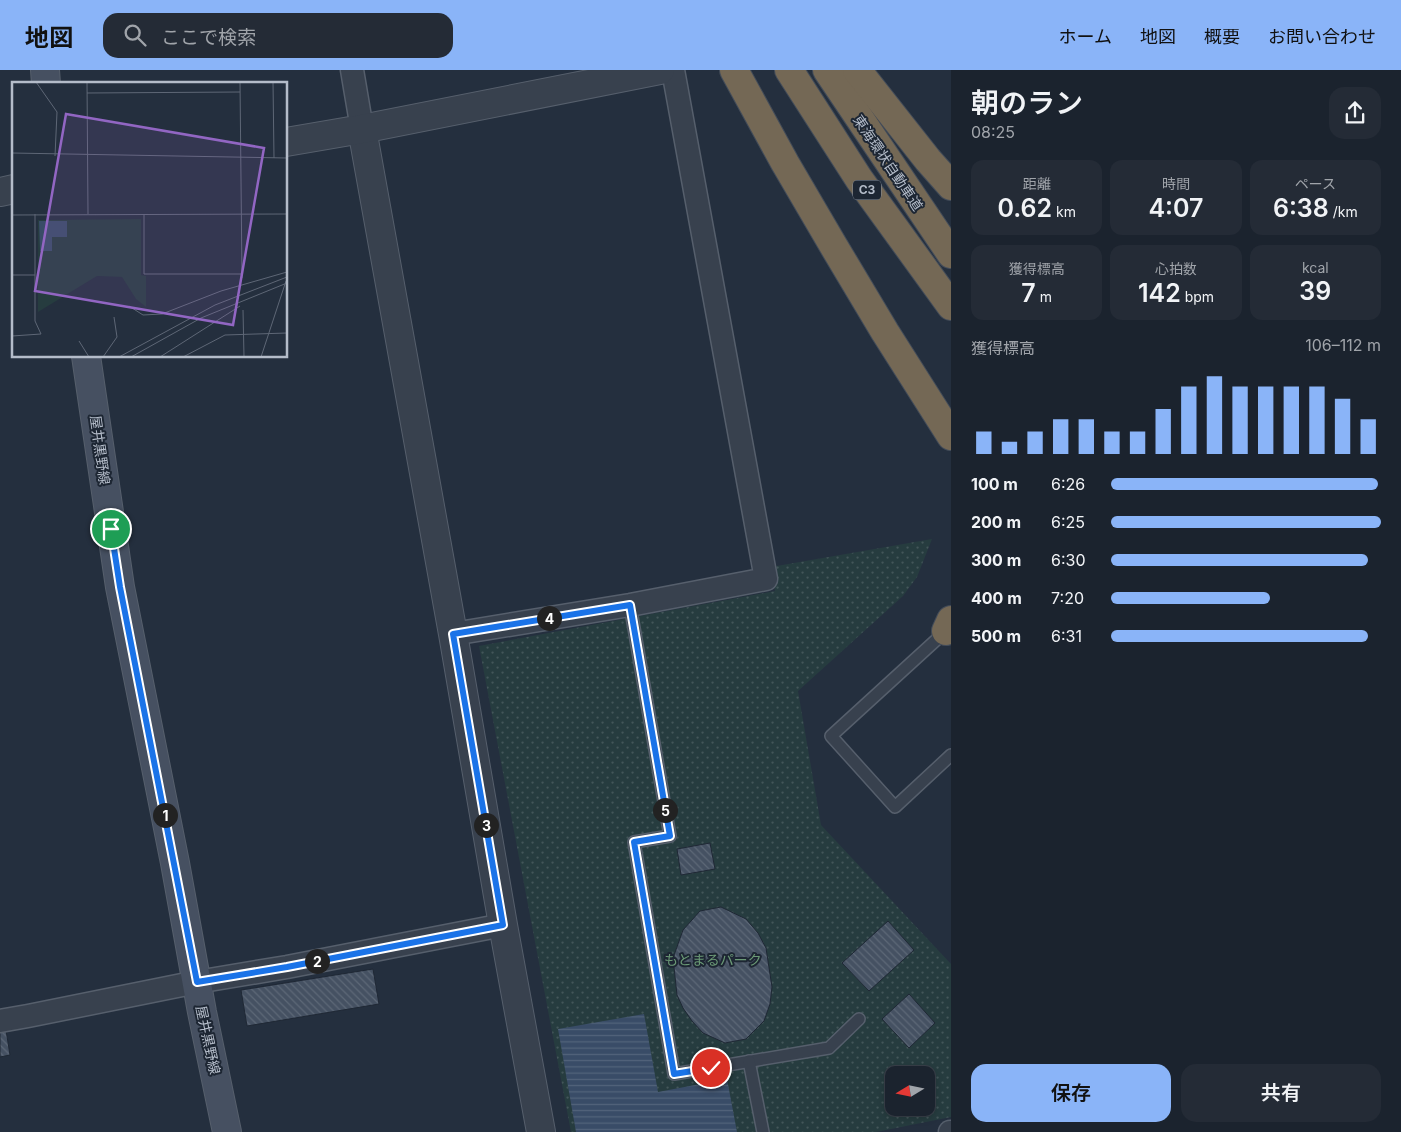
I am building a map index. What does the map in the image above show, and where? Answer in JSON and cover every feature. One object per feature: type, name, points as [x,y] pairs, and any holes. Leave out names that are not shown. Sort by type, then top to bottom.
[{"type":"highway","points":[[734,70],[832,245],[951,436]]},
{"type":"highway","name":"C3","points":[[789,70],[859,179],[951,306]]},
{"type":"highway","name":"東海環状自動車道","points":[[827,70],[951,254]]},
{"type":"highway","points":[[858,70],[928,160],[951,186]]},
{"type":"main road","name":"屋井黒野線","points":[[86,358],[120,587],[202,1012],[228,1132]]},
{"type":"street","points":[[352,70],[541,1132]]},
{"type":"street","points":[[288,142],[362,129],[660,70]]},
{"type":"street","points":[[453,634],[630,605],[766,579],[673,70]]},
{"type":"street","points":[[0,1021],[503,925]]},
{"type":"lane","points":[[630,605],[670,836],[634,842],[674,1074],[828,1048],[859,1019]]},
{"type":"lane","points":[[948,625],[831,736],[895,806],[951,755]]},
{"type":"lane","points":[[749,1061],[763,1132]]},
{"type":"green space","name":"もとまるパーク","points":[[932,539],[917,577],[903,596],[798,691],[821,825],[951,964],[951,1117],[876,1132],[571,1132],[479,646],[775,591],[771,567]]},
{"type":"water","points":[[644,1014],[658,1092],[727,1079],[737,1132],[576,1132],[558,1029]]},
{"type":"building","points":[[710,843],[715,869],[681,875],[677,849]]},
{"type":"building","points":[[721,907],[746,919],[758,933],[766,948],[772,987],[770,1004],[764,1021],[746,1039],[725,1043],[703,1033],[683,1008],[677,995],[673,958],[683,930],[700,911]]},
{"type":"building","points":[[888,921],[914,950],[869,991],[842,963]]},
{"type":"building","points":[[373,969],[379,1004],[247,1026],[241,990]]},
{"type":"building","points":[[909,994],[935,1023],[909,1048],[882,1019]]},
{"type":"building","points":[[6,1030],[10,1055],[0,1057],[0,1031]]},
{"type":"route","points":[[111,529],[120,587],[197,982],[287,967],[503,925],[453,634],[630,605],[670,836],[634,842],[674,1074],[711,1068]]}]
